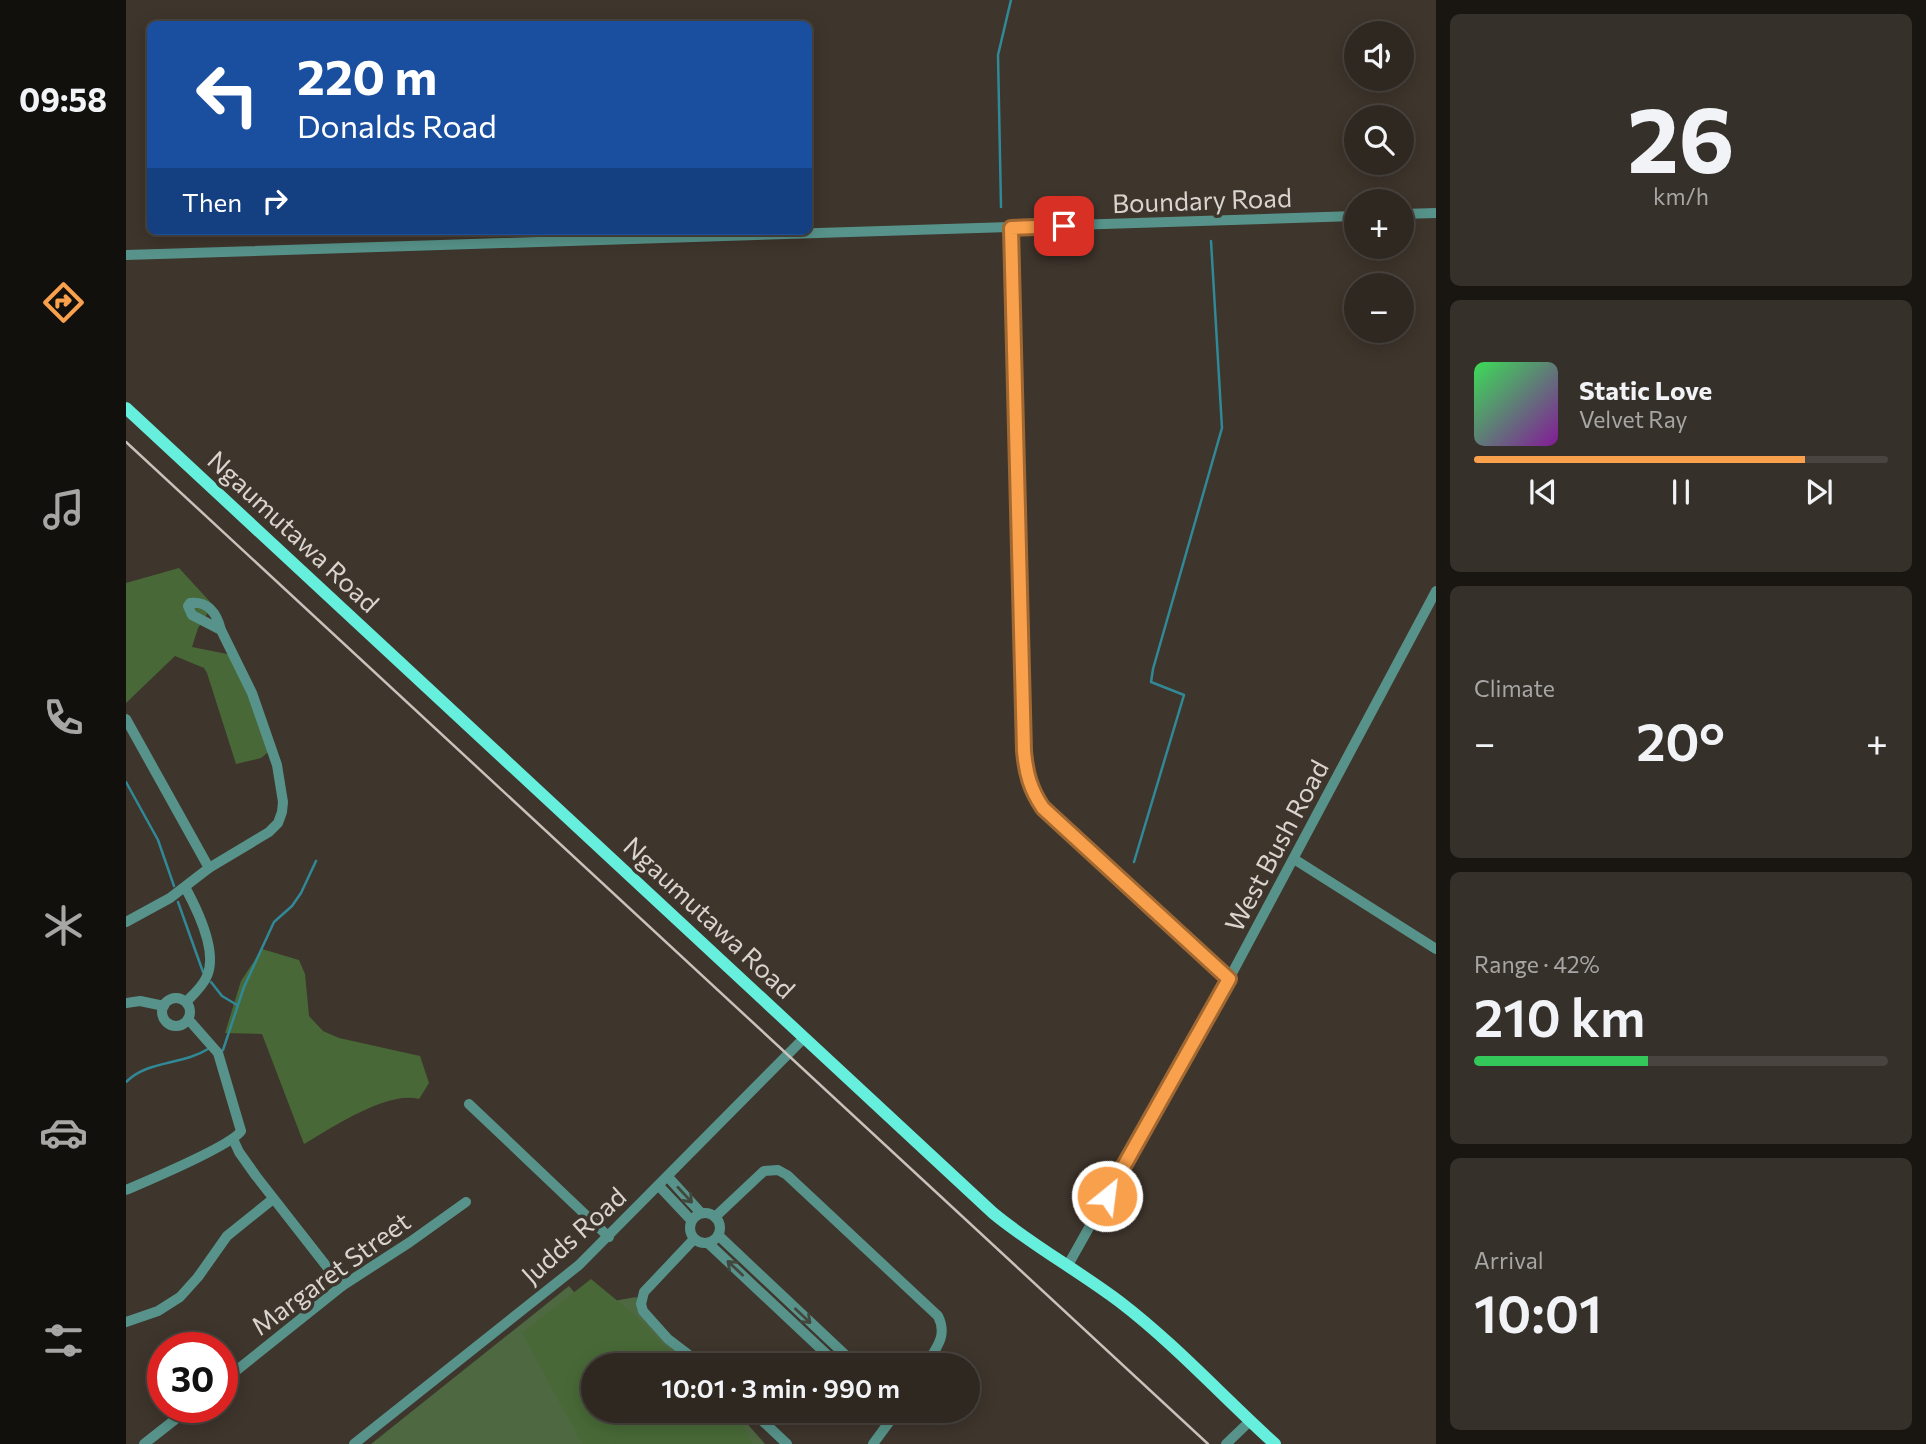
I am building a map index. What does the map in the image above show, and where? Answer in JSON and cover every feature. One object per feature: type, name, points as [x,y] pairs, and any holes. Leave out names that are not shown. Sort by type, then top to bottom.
[{"type":"main road","name":"Ngaumutawa Road","points":[[126,408],[993,1213],[1123,1304],[1186,1359],[1275,1444]]},
{"type":"street","points":[[1414,214],[1436,213]]},
{"type":"street","name":"Boundary Road","points":[[812,234],[1344,216]]},
{"type":"street","points":[[1011,228],[1018,560],[1026,774],[1033,793],[1043,808],[1229,979]]},
{"type":"street","name":"Boundary Road","points":[[126,254],[773,235]]},
{"type":"street","name":"West Bush Road","points":[[1068,1265],[1229,979],[1436,591]]},
{"type":"street","points":[[126,922],[170,898],[209,868],[269,832],[278,823],[282,813],[283,802],[277,765],[270,740],[252,693],[221,630]]},
{"type":"street","points":[[126,719],[209,868]]},
{"type":"street","points":[[1294,859],[1436,949]]},
{"type":"street","points":[[186,887],[198,909],[210,960],[207,976],[186,1002]]},
{"type":"street","points":[[126,1003],[140,1001],[164,1006],[174,999],[186,1002],[190,1010],[188,1019],[177,1026],[168,1023],[163,1015],[164,1006]]},
{"type":"street","points":[[126,1190],[233,1139],[242,1131],[224,1067],[212,1044],[188,1019]]},
{"type":"street","name":"Judds Road","points":[[354,1444],[579,1265],[804,1038]]},
{"type":"street","points":[[469,1104],[609,1237]]},
{"type":"street","points":[[233,1139],[239,1152],[273,1199],[342,1286]]},
{"type":"street","points":[[715,1217],[764,1171],[778,1171],[787,1175],[938,1316],[944,1331],[933,1353]]},
{"type":"street","points":[[668,1177],[701,1213]]},
{"type":"street","points":[[659,1186],[691,1220]]},
{"type":"street","points":[[126,1322],[158,1311],[180,1297],[227,1236],[273,1199]]},
{"type":"street","name":"Margaret Street","points":[[238,1369],[342,1286],[466,1202]]},
{"type":"street","points":[[708,1243],[718,1235],[720,1228],[715,1217],[701,1213],[691,1220],[689,1230],[694,1239],[708,1243],[824,1353]]},
{"type":"street","points":[[718,1235],[843,1353]]},
{"type":"street","points":[[686,1353],[667,1339],[643,1311],[641,1304],[644,1292],[694,1239]]},
{"type":"street","points":[[765,1297],[773,1288]]},
{"type":"street","points":[[811,1341],[820,1331]]},
{"type":"street","points":[[1226,1444],[1250,1421]]},
{"type":"street","points":[[144,1444],[171,1423]]},
{"type":"street","points":[[765,1423],[787,1444]]},
{"type":"street","points":[[873,1444],[887,1423]]},
{"type":"green space","points":[[179,568],[213,605],[198,628],[192,647],[232,655],[272,749],[261,758],[236,764],[207,673],[204,668],[175,656],[126,703],[126,583]]},
{"type":"green space","points":[[262,949],[299,960],[305,974],[309,1016],[323,1031],[339,1038],[420,1056],[429,1083],[419,1099],[406,1098],[376,1105],[304,1144],[262,1034],[225,1033],[241,981]]},
{"type":"green space","points":[[591,1279],[637,1317],[672,1353],[581,1353],[581,1423],[739,1423],[746,1430],[752,1444],[582,1444],[522,1333]]},
{"type":"green space","points":[[569,1286],[595,1317],[614,1301],[636,1297],[685,1353],[581,1353],[581,1423],[747,1423],[765,1444],[371,1444]]},
{"type":"waterway","points":[[1001,207],[998,55],[1011,0]]},
{"type":"waterway","points":[[1134,862],[1184,695],[1151,682],[1153,669],[1222,428],[1211,241]]},
{"type":"waterway","points":[[126,782],[158,840],[174,886]]},
{"type":"waterway","points":[[223,1050],[244,987],[274,922],[292,906],[301,893],[316,861]]},
{"type":"waterway","points":[[178,902],[203,972]]},
{"type":"waterway","points":[[211,982],[222,996],[237,1005]]},
{"type":"waterway","points":[[126,1082],[145,1070],[188,1058],[208,1049]]},
{"type":"railway","points":[[126,442],[1208,1444]]},
{"type":"route","points":[[1064,226],[1011,228],[1018,560],[1026,774],[1033,793],[1043,808],[1229,979],[1107,1196]]}]
